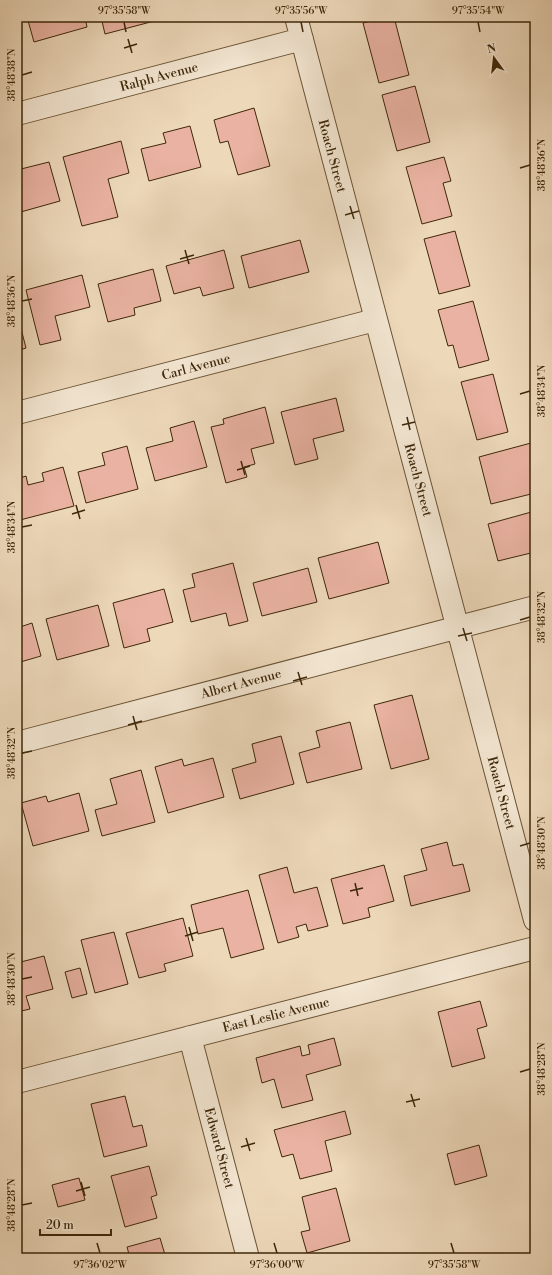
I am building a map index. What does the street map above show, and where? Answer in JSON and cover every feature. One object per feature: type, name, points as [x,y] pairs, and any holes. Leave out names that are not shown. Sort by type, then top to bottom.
[{"type":"street","name":"Roach Street","points":[[296,17],[535,920]]},
{"type":"street","name":"Ralph Avenue","points":[[17,114],[302,39]]},
{"type":"street","name":"Carl Avenue","points":[[17,413],[375,320]]},
{"type":"street","name":"Albert Avenue","points":[[17,743],[457,626],[535,607]]},
{"type":"street","name":"East Leslie Avenue","points":[[17,1082],[535,948]]},
{"type":"street","name":"Edward Street","points":[[190,1037],[248,1258]]},
{"type":"building","points":[[27,17],[85,17],[87,27],[34,42]]},
{"type":"building","points":[[101,17],[161,17],[162,19],[105,34]]},
{"type":"building","points":[[387,17],[394,17],[409,75],[379,83],[363,23]]},
{"type":"building","points":[[415,86],[430,142],[397,151],[382,95]]},
{"type":"building","points":[[254,108],[270,166],[238,175],[228,141],[220,143],[214,120]]},
{"type":"building","points":[[190,126],[201,167],[149,181],[141,149],[166,143],[163,133]]},
{"type":"building","points":[[121,141],[129,173],[108,179],[118,217],[82,226],[63,157]]},
{"type":"building","points":[[444,157],[451,181],[443,183],[452,216],[422,224],[406,167]]},
{"type":"building","points":[[49,162],[60,201],[17,213],[17,170]]},
{"type":"building","points":[[455,231],[470,286],[439,294],[424,239]]},
{"type":"building","points":[[300,240],[309,272],[249,288],[241,256]]},
{"type":"building","points":[[224,250],[234,288],[203,296],[200,287],[174,294],[166,266]]},
{"type":"building","points":[[153,269],[161,301],[134,308],[135,315],[108,322],[98,284]]},
{"type":"building","points":[[82,275],[90,307],[55,316],[61,340],[40,345],[26,290]]},
{"type":"building","points":[[473,301],[489,360],[459,368],[453,345],[448,346],[438,310]]},
{"type":"building","points":[[17,313],[26,348],[17,351]]},
{"type":"building","points":[[493,374],[508,432],[477,440],[461,382]]},
{"type":"building","points":[[336,398],[344,431],[313,439],[318,459],[295,465],[281,412]]},
{"type":"building","points":[[265,407],[274,443],[251,449],[255,464],[244,467],[247,477],[226,483],[211,427],[224,424],[223,419]]},
{"type":"building","points":[[194,421],[207,467],[155,481],[146,448],[173,441],[170,428]]},
{"type":"building","points":[[531,443],[535,457],[535,493],[491,504],[479,457]]},
{"type":"building","points":[[127,446],[138,489],[86,503],[78,472],[105,465],[102,453]]},
{"type":"building","points":[[63,467],[74,506],[20,520],[17,508],[17,479],[26,476],[28,485],[44,481],[42,473]]},
{"type":"building","points":[[535,511],[535,552],[498,561],[488,524]]},
{"type":"building","points":[[378,542],[389,583],[329,599],[318,558]]},
{"type":"building","points":[[233,563],[248,621],[229,626],[226,613],[191,622],[183,590],[195,587],[192,574]]},
{"type":"building","points":[[308,568],[317,602],[262,616],[253,583]]},
{"type":"building","points":[[164,589],[173,622],[147,629],[150,641],[124,648],[113,603]]},
{"type":"building","points":[[98,605],[109,646],[57,660],[46,619]]},
{"type":"building","points":[[32,623],[41,656],[17,663],[17,628]]},
{"type":"building","points":[[535,649],[535,663],[532,650]]},
{"type":"building","points":[[412,695],[429,759],[391,769],[374,705]]},
{"type":"building","points":[[350,722],[362,769],[307,783],[299,753],[320,747],[316,731]]},
{"type":"building","points":[[281,736],[294,784],[240,799],[232,769],[256,762],[252,744]]},
{"type":"building","points":[[213,758],[224,797],[168,813],[155,767],[182,759],[184,766]]},
{"type":"building","points":[[141,770],[155,822],[102,836],[95,810],[117,804],[110,779]]},
{"type":"building","points":[[79,793],[89,831],[33,846],[21,803],[46,796],[48,802]]},
{"type":"building","points":[[447,842],[453,866],[463,864],[470,891],[411,906],[404,876],[427,870],[421,849]]},
{"type":"building","points":[[384,865],[394,901],[368,908],[370,917],[343,924],[331,879]]},
{"type":"building","points":[[287,867],[294,893],[317,887],[328,926],[308,931],[306,924],[296,927],[299,937],[278,943],[259,875]]},
{"type":"building","points":[[248,890],[264,949],[231,958],[223,928],[198,934],[191,905]]},
{"type":"building","points":[[183,918],[193,956],[164,964],[166,971],[139,978],[126,933]]},
{"type":"building","points":[[114,932],[128,984],[95,993],[81,940]]},
{"type":"building","points":[[44,956],[53,989],[26,996],[30,1009],[17,1012],[17,963]]},
{"type":"building","points":[[80,968],[87,994],[72,998],[65,972]]},
{"type":"building","points":[[480,1001],[487,1026],[477,1029],[485,1058],[452,1067],[438,1012]]},
{"type":"building","points":[[334,1038],[341,1065],[306,1075],[313,1100],[282,1108],[274,1079],[262,1083],[256,1058],[300,1046],[302,1056],[310,1054],[308,1045]]},
{"type":"building","points":[[125,1096],[133,1127],[142,1125],[147,1146],[104,1157],[91,1104]]},
{"type":"building","points":[[345,1111],[351,1134],[325,1141],[332,1171],[300,1179],[293,1154],[282,1157],[274,1130]]},
{"type":"building","points":[[479,1145],[487,1176],[455,1185],[447,1154]]},
{"type":"building","points":[[149,1166],[157,1195],[151,1197],[157,1218],[125,1227],[111,1176]]},
{"type":"building","points":[[79,1178],[85,1200],[58,1207],[52,1185]]},
{"type":"building","points":[[336,1188],[350,1241],[307,1253],[301,1232],[310,1230],[302,1197]]},
{"type":"building","points":[[160,1238],[166,1258],[130,1258],[127,1247]]},
{"type":"building","points":[[362,1255],[363,1258],[350,1258]]}]
